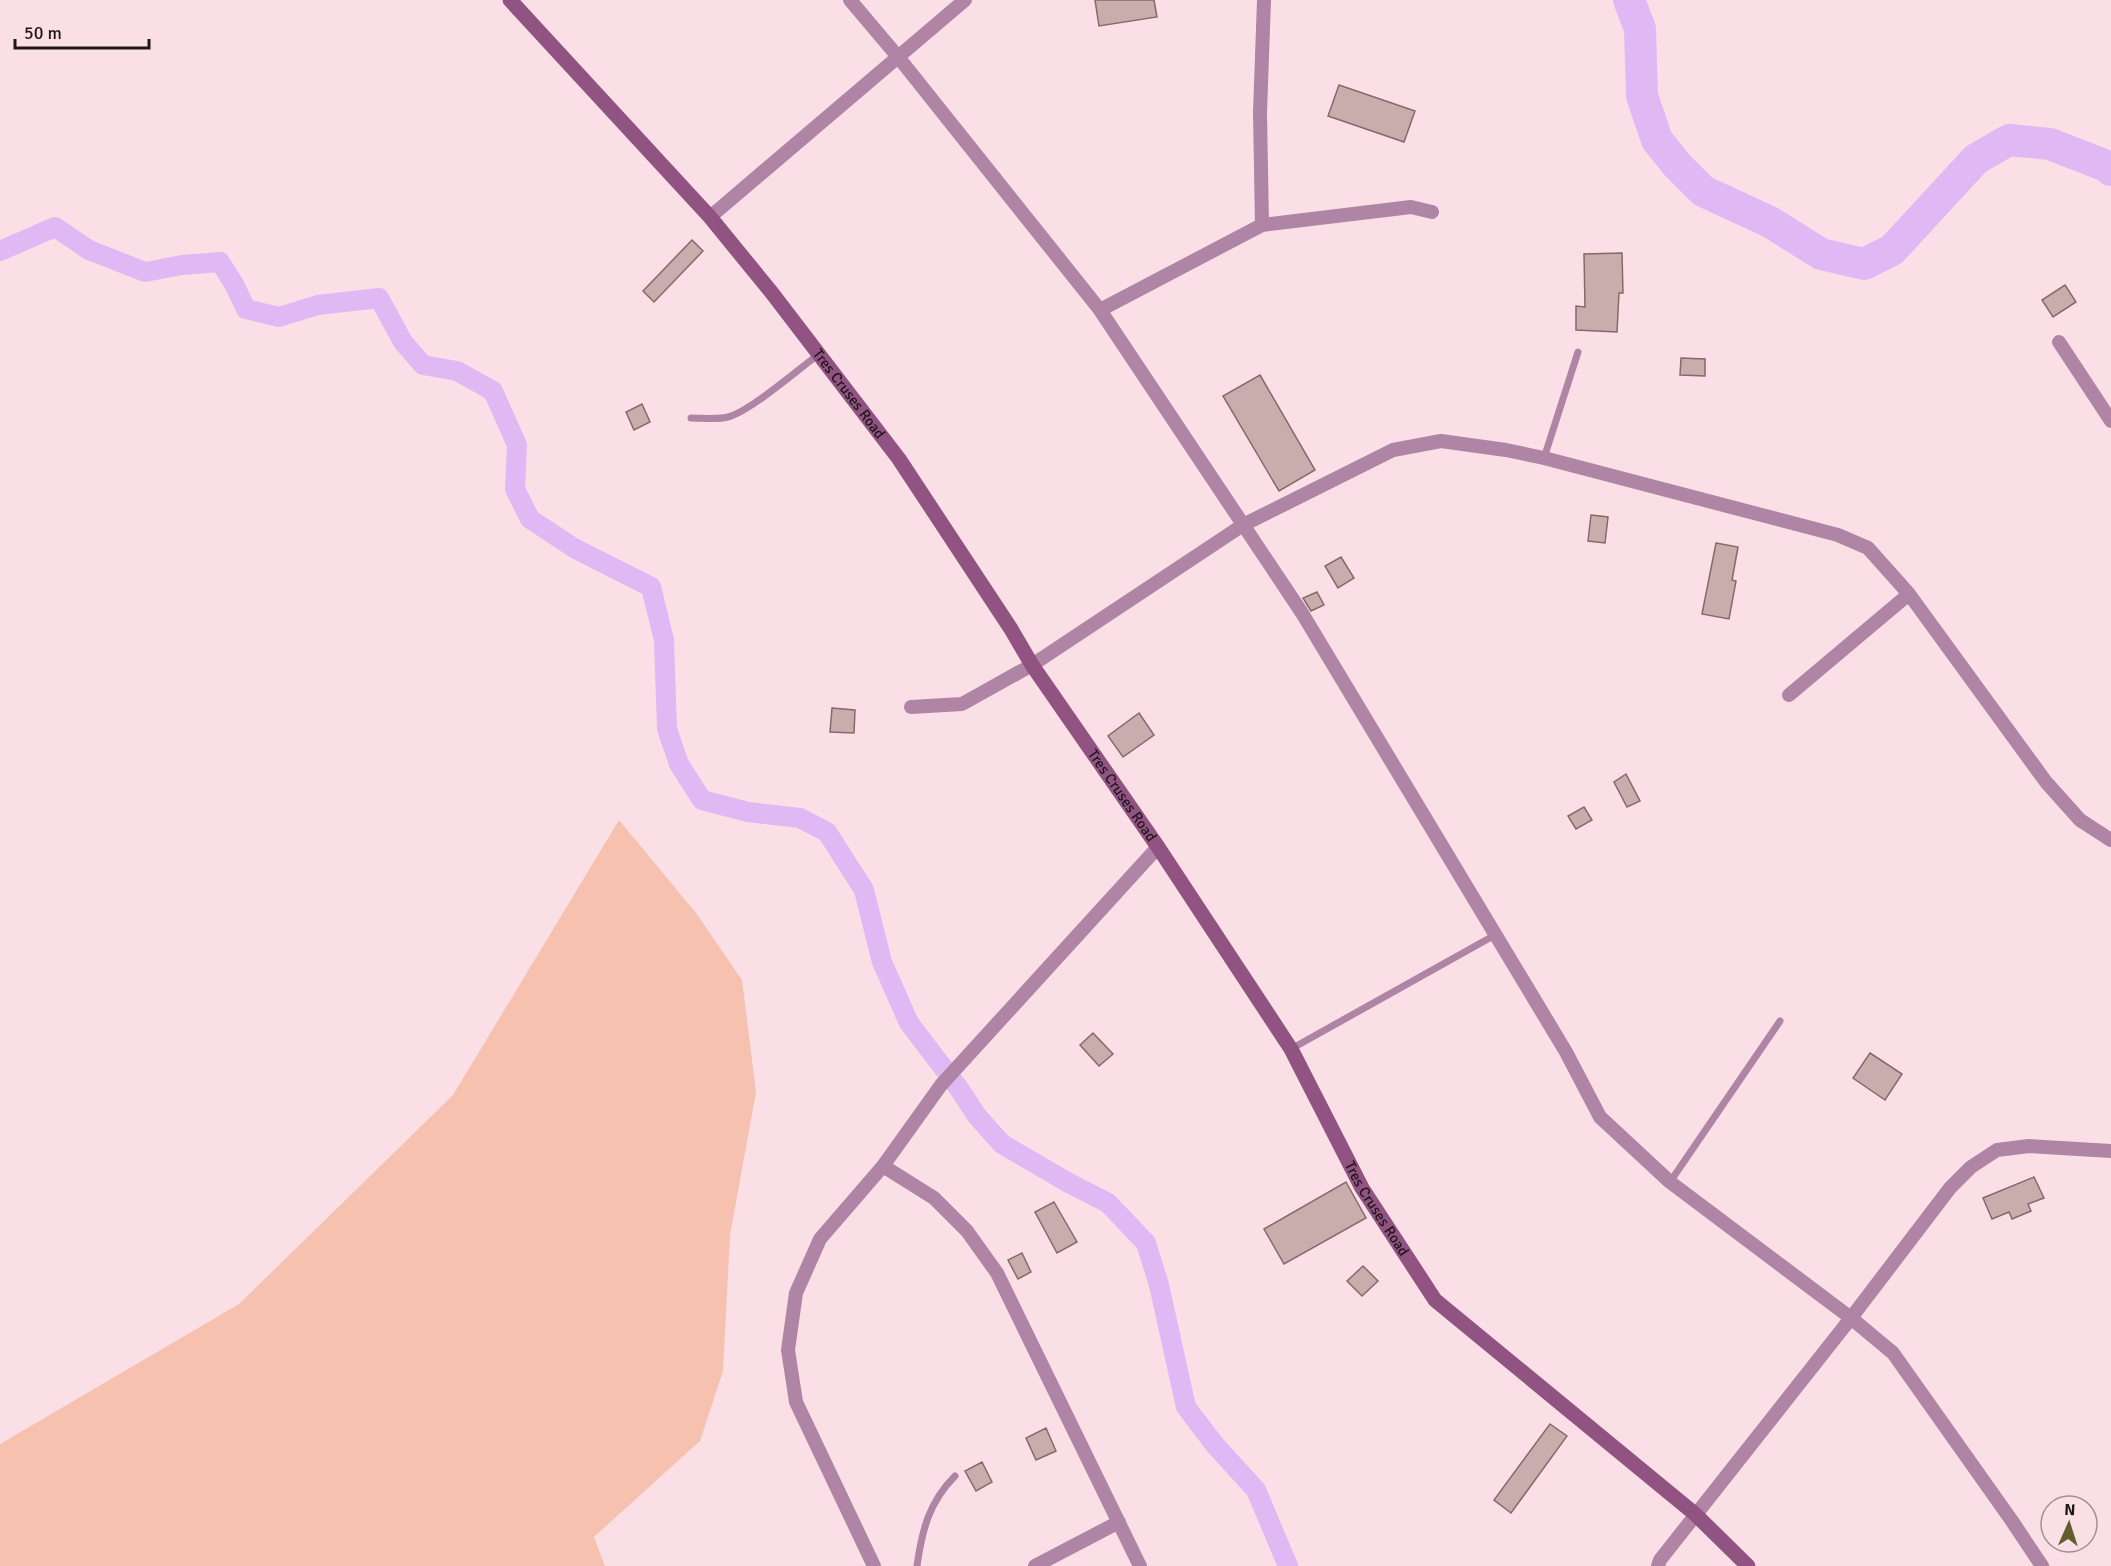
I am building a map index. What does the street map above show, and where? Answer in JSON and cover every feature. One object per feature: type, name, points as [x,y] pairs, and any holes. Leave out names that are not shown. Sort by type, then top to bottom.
[{"type":"main road","name":"Tres Cruses Road","points":[[510,0],[710,216],[899,459],[1032,664],[1158,847],[1291,1049],[1362,1188],[1435,1300],[1695,1514],[1748,1566]]},
{"type":"street","points":[[850,0],[1100,310],[1302,613],[1566,1052],[1600,1117],[1670,1182],[1851,1318],[1893,1353],[2042,1566]]},
{"type":"street","points":[[710,216],[965,0]]},
{"type":"street","points":[[1262,225],[1260,113],[1264,0]]},
{"type":"street","points":[[1100,310],[1262,225],[1411,207],[1432,212]]},
{"type":"street","points":[[2059,342],[2111,421]]},
{"type":"street","points":[[911,707],[962,704],[1032,664],[1243,525],[1393,450],[1441,441],[1544,458],[1838,535],[1868,548],[1909,594],[2046,783],[2080,820],[2111,840]]},
{"type":"street","points":[[1789,695],[1909,594]]},
{"type":"street","points":[[874,1566],[796,1402],[788,1350],[796,1293],[820,1239],[883,1166],[941,1085],[1158,847]]},
{"type":"street","points":[[1658,1566],[1660,1560],[1695,1514],[1851,1318],[1950,1188],[1980,1161],[1997,1150],[2029,1146],[2111,1151]]},
{"type":"street","points":[[883,1166],[934,1198],[967,1231],[997,1273],[1140,1566]]},
{"type":"street","points":[[1035,1566],[1119,1522]]},
{"type":"lane","points":[[1544,458],[1578,352]]},
{"type":"lane","points":[[691,418],[730,417],[752,404],[819,354]]},
{"type":"lane","points":[[1291,1049],[1496,935]]},
{"type":"lane","points":[[1670,1182],[1780,1022]]},
{"type":"lane","points":[[917,1566],[929,1514],[942,1489],[955,1476]]},
{"type":"shaded area","points":[[619,820],[696,913],[742,980],[756,1092],[730,1235],[723,1371],[700,1441],[594,1537],[605,1566],[0,1566],[0,1444],[239,1304],[453,1095]]},
{"type":"building","points":[[1095,0],[1154,0],[1157,17],[1099,26]]},
{"type":"building","points":[[1339,85],[1415,111],[1404,142],[1328,116]]},
{"type":"building","points":[[692,240],[703,251],[654,302],[643,291]]},
{"type":"building","points":[[1622,253],[1623,293],[1619,293],[1617,332],[1576,330],[1576,306],[1585,307],[1584,254]]},
{"type":"building","points":[[2065,285],[2076,302],[2053,317],[2042,300]]},
{"type":"building","points":[[1681,358],[1705,359],[1705,376],[1680,375]]},
{"type":"building","points":[[1260,375],[1315,470],[1279,491],[1223,396]]},
{"type":"building","points":[[642,404],[650,422],[634,430],[626,412]]},
{"type":"building","points":[[1591,515],[1608,517],[1605,543],[1588,541]]},
{"type":"building","points":[[1716,543],[1738,547],[1732,580],[1736,581],[1729,619],[1702,614]]},
{"type":"building","points":[[1341,557],[1354,578],[1338,588],[1325,566]]},
{"type":"building","points":[[1317,592],[1324,605],[1311,611],[1303,598]]},
{"type":"building","points":[[832,708],[855,710],[854,733],[830,732]]},
{"type":"building","points":[[1139,713],[1154,735],[1123,757],[1108,736]]},
{"type":"building","points":[[1626,774],[1640,801],[1627,807],[1614,782]]},
{"type":"building","points":[[1584,807],[1592,820],[1576,829],[1568,816]]},
{"type":"building","points":[[1093,1033],[1113,1054],[1099,1066],[1080,1045]]},
{"type":"building","points":[[1870,1053],[1902,1074],[1885,1100],[1853,1078]]},
{"type":"building","points":[[2034,1177],[2044,1198],[2028,1204],[2031,1211],[2012,1219],[2009,1212],[1992,1219],[1983,1198]]},
{"type":"building","points":[[1346,1182],[1366,1218],[1284,1264],[1264,1229]]},
{"type":"building","points":[[1054,1202],[1077,1242],[1057,1253],[1035,1212]]},
{"type":"building","points":[[1022,1253],[1031,1272],[1018,1279],[1008,1260]]},
{"type":"building","points":[[1363,1266],[1378,1281],[1362,1296],[1347,1281]]},
{"type":"building","points":[[1550,1424],[1567,1436],[1511,1513],[1494,1500]]},
{"type":"building","points":[[1046,1428],[1056,1451],[1036,1460],[1026,1438]]},
{"type":"building","points":[[982,1462],[992,1482],[976,1491],[965,1471]]},
{"type":"waterway","points":[[1629,0],[1640,29],[1642,96],[1657,140],[1677,165],[1703,191],[1770,222],[1821,254],[1864,264],[1892,250],[1976,159],[2009,140],[2050,144],[2109,167],[2111,170]]},
{"type":"waterway","points":[[0,251],[55,227],[89,250],[145,272],[182,265],[220,262],[246,309],[279,317],[318,305],[379,298],[403,342],[423,365],[457,371],[493,391],[517,445],[515,489],[530,519],[574,548],[651,587],[664,640],[667,729],[679,764],[702,800],[748,812],[800,818],[827,832],[864,890],[882,962],[909,1023],[977,1116],[1002,1144],[1108,1203],[1146,1243],[1159,1285],[1186,1407],[1215,1445],[1256,1490],[1288,1566]]}]
